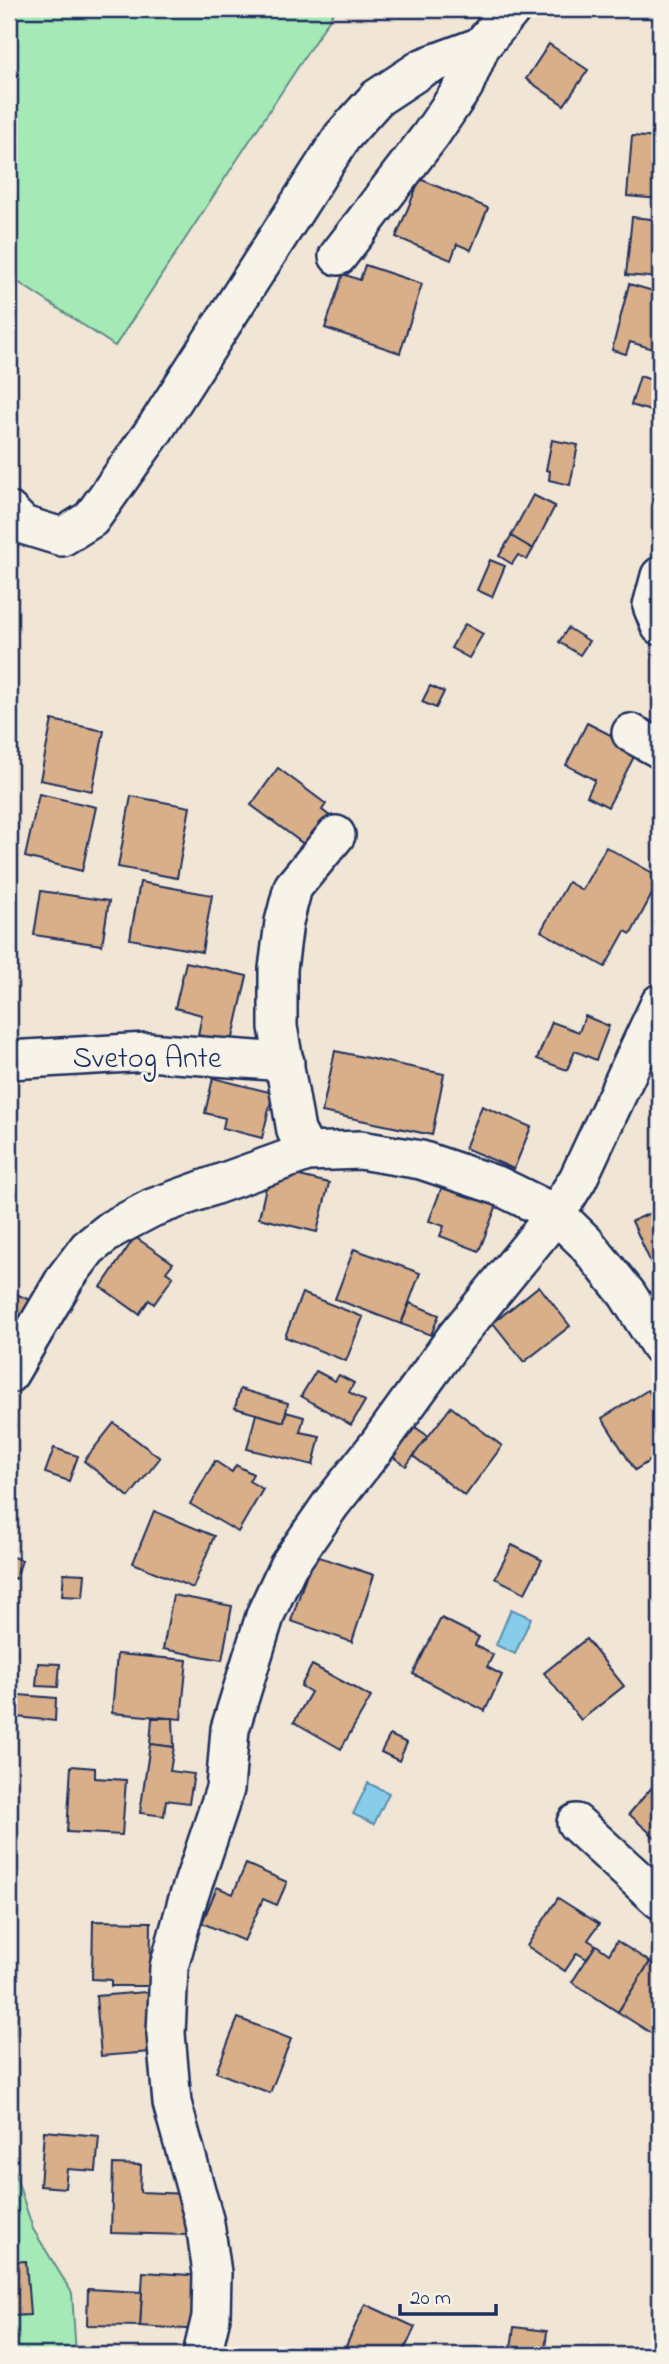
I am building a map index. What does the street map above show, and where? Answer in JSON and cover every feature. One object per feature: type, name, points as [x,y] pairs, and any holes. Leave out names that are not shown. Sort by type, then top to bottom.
[{"type":"street","points":[[338,256],[430,136],[464,86],[481,46],[512,9]]},
{"type":"street","points":[[9,511],[23,525],[62,537],[91,519],[155,429],[342,137],[377,98],[396,85],[424,67],[481,46]]},
{"type":"street","points":[[660,576],[652,606],[660,626]]},
{"type":"street","points":[[307,1152],[296,1131],[278,1027],[278,969],[284,922],[293,887],[336,835]]},
{"type":"street","points":[[202,2355],[211,2317],[212,2273],[205,2223],[172,2103],[166,2034],[169,1967],[186,1905],[225,1788],[230,1729],[266,1613],[288,1566],[455,1338],[556,1214],[578,1178],[660,1003]]},
{"type":"street","name":"Svetog Ante","points":[[9,1060],[147,1052],[285,1062]]},
{"type":"street","points":[[9,1374],[66,1276],[88,1248],[112,1229],[152,1208],[307,1152],[360,1150],[421,1160],[499,1186],[556,1214],[585,1242],[627,1294],[660,1346]]},
{"type":"street","points":[[576,1823],[660,1900]]},
{"type":"green space","points":[[9,9],[336,9],[115,346],[9,276]]},
{"type":"green space","points":[[9,1951],[16,2018],[9,2110]]},
{"type":"green space","points":[[9,2155],[33,2229],[72,2293],[76,2355],[9,2355]]},
{"type":"water","points":[[511,1609],[531,1618],[515,1654],[496,1645]]},
{"type":"water","points":[[368,1783],[389,1793],[374,1824],[353,1814]]},
{"type":"building","points":[[549,44],[588,70],[564,105],[526,79]]},
{"type":"building","points":[[632,136],[660,138],[660,199],[627,196]]},
{"type":"building","points":[[420,179],[488,208],[471,250],[457,244],[451,260],[396,237]]},
{"type":"building","points":[[632,217],[660,220],[660,278],[626,275]]},
{"type":"building","points":[[365,265],[422,284],[400,353],[325,328],[343,274],[360,280]]},
{"type":"building","points":[[629,284],[660,293],[660,351],[630,342],[626,354],[612,350]]},
{"type":"building","points":[[640,376],[660,383],[654,412],[631,405]]},
{"type":"building","points":[[552,440],[578,445],[570,485],[549,480],[550,471],[546,470]]},
{"type":"building","points":[[533,495],[555,506],[533,549],[511,536]]},
{"type":"building","points":[[511,536],[533,549],[527,560],[518,555],[512,564],[499,556]]},
{"type":"building","points":[[490,560],[505,566],[492,597],[477,590]]},
{"type":"building","points":[[465,624],[483,634],[469,658],[451,648]]},
{"type":"building","points":[[568,628],[589,641],[580,655],[559,642]]},
{"type":"building","points":[[430,686],[444,692],[436,708],[422,702]]},
{"type":"building","points":[[52,720],[104,731],[92,791],[40,780]]},
{"type":"building","points":[[587,723],[638,749],[608,807],[587,796],[595,780],[566,765]]},
{"type":"building","points":[[278,768],[326,804],[322,810],[331,817],[309,848],[251,805]]},
{"type":"building","points":[[39,794],[96,807],[82,871],[25,857]]},
{"type":"building","points":[[131,796],[190,807],[177,878],[118,867]]},
{"type":"building","points":[[606,847],[660,879],[631,934],[625,931],[605,967],[541,931],[568,882],[582,890]]},
{"type":"building","points":[[140,882],[212,895],[202,952],[130,939]]},
{"type":"building","points":[[41,891],[109,901],[102,945],[34,935]]},
{"type":"building","points":[[186,962],[247,976],[232,1042],[198,1035],[202,1015],[175,1008]]},
{"type":"building","points":[[585,1016],[609,1026],[596,1060],[575,1051],[567,1070],[537,1059],[552,1022],[579,1032]]},
{"type":"building","points":[[335,1051],[444,1074],[432,1135],[322,1112]]},
{"type":"building","points":[[213,1078],[273,1093],[262,1138],[223,1128],[225,1118],[205,1113]]},
{"type":"building","points":[[482,1106],[531,1127],[514,1169],[465,1148]]},
{"type":"building","points":[[270,1169],[329,1183],[317,1232],[259,1218]]},
{"type":"building","points":[[446,1176],[500,1197],[479,1251],[440,1236],[444,1226],[429,1221]]},
{"type":"building","points":[[660,1209],[660,1267],[654,1270],[632,1221]]},
{"type":"building","points":[[135,1237],[173,1263],[166,1272],[173,1277],[154,1304],[149,1300],[139,1314],[101,1287]]},
{"type":"building","points":[[354,1249],[420,1273],[401,1324],[335,1299]]},
{"type":"building","points":[[539,1286],[570,1326],[524,1362],[493,1323]]},
{"type":"building","points":[[9,1291],[30,1300],[10,1344],[9,1344]]},
{"type":"building","points":[[302,1293],[363,1317],[346,1361],[285,1337]]},
{"type":"building","points":[[410,1303],[439,1315],[431,1335],[401,1324]]},
{"type":"building","points":[[316,1371],[335,1381],[339,1375],[354,1383],[349,1392],[365,1401],[351,1425],[301,1396]]},
{"type":"building","points":[[240,1389],[288,1403],[284,1422],[235,1408]]},
{"type":"building","points":[[648,1390],[660,1409],[660,1454],[635,1470],[602,1418]]},
{"type":"building","points":[[451,1407],[502,1446],[465,1496],[413,1456]]},
{"type":"building","points":[[286,1412],[304,1417],[300,1432],[320,1436],[313,1465],[247,1449],[256,1414],[284,1422]]},
{"type":"building","points":[[114,1423],[160,1458],[129,1497],[84,1461]]},
{"type":"building","points":[[409,1423],[428,1436],[406,1466],[387,1453]]},
{"type":"building","points":[[54,1448],[78,1456],[69,1481],[45,1473]]},
{"type":"building","points":[[215,1461],[232,1472],[236,1465],[253,1474],[249,1481],[263,1489],[238,1532],[190,1504]]},
{"type":"building","points":[[154,1511],[214,1536],[193,1588],[133,1563]]},
{"type":"building","points":[[512,1545],[542,1560],[525,1593],[495,1578]]},
{"type":"building","points":[[313,1555],[374,1575],[352,1642],[291,1621]]},
{"type":"building","points":[[9,1556],[22,1560],[16,1579],[9,1576]]},
{"type":"building","points":[[64,1573],[85,1574],[83,1597],[62,1596]]},
{"type":"building","points":[[173,1595],[232,1606],[222,1660],[163,1649]]},
{"type":"building","points":[[441,1618],[479,1637],[475,1645],[493,1655],[487,1667],[502,1675],[485,1711],[413,1674]]},
{"type":"building","points":[[586,1639],[624,1686],[581,1720],[544,1673]]},
{"type":"building","points":[[117,1654],[187,1660],[181,1719],[112,1713]]},
{"type":"building","points":[[38,1663],[60,1664],[58,1687],[36,1686]]},
{"type":"building","points":[[312,1665],[371,1697],[341,1749],[294,1722],[311,1692],[301,1686]]},
{"type":"building","points":[[19,1695],[56,1698],[55,1721],[17,1717]]},
{"type":"building","points":[[152,1718],[173,1718],[174,1747],[150,1744]]},
{"type":"building","points":[[390,1735],[407,1743],[399,1761],[381,1752]]},
{"type":"building","points":[[150,1744],[174,1747],[170,1771],[194,1774],[189,1803],[166,1800],[164,1816],[140,1813]]},
{"type":"building","points":[[71,1766],[95,1768],[95,1778],[126,1780],[122,1835],[67,1832]]},
{"type":"building","points":[[660,1778],[660,1842],[629,1814]]},
{"type":"building","points":[[246,1864],[287,1882],[277,1905],[263,1899],[244,1941],[202,1923],[217,1887],[233,1894]]},
{"type":"building","points":[[558,1898],[599,1924],[588,1940],[596,1945],[587,1959],[577,1953],[565,1971],[527,1946]]},
{"type":"building","points":[[93,1921],[151,1922],[150,1986],[111,1986],[111,1980],[92,1979]]},
{"type":"building","points":[[617,1941],[650,1962],[618,2012],[572,1982],[596,1945],[609,1954]]},
{"type":"building","points":[[650,1962],[660,1969],[660,2033],[657,2037],[618,2012]]},
{"type":"building","points":[[158,1991],[163,2051],[101,2056],[96,1996]]},
{"type":"building","points":[[238,2018],[291,2039],[270,2093],[216,2072]]},
{"type":"building","points":[[44,2131],[99,2136],[96,2171],[67,2169],[65,2188],[40,2186]]},
{"type":"building","points":[[113,2164],[141,2165],[140,2192],[188,2194],[187,2235],[111,2233]]},
{"type":"building","points":[[26,2261],[30,2315],[9,2316],[9,2262]]},
{"type":"building","points":[[143,2272],[204,2276],[201,2330],[140,2326]]},
{"type":"building","points":[[88,2289],[142,2292],[140,2326],[87,2325]]},
{"type":"building","points":[[365,2304],[415,2327],[402,2355],[342,2355]]},
{"type":"building","points":[[514,2327],[547,2331],[545,2350],[553,2351],[552,2355],[510,2355]]}]
